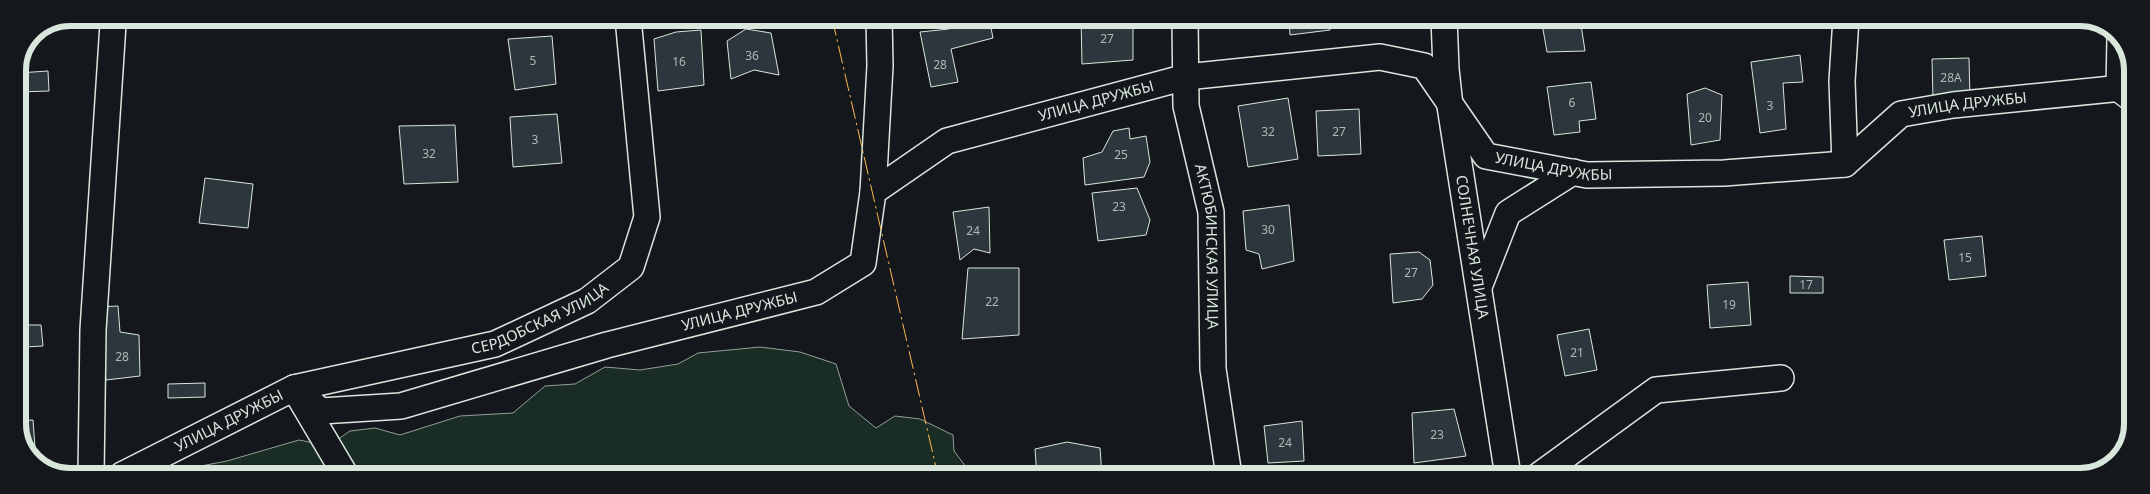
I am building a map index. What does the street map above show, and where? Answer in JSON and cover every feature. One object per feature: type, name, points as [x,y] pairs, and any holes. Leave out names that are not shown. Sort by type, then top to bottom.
[{"type":"street","points":[[91,468],[93,330],[113,26]]},
{"type":"street","name":"СЕРДОБСКАЯ УЛИЦА","points":[[294,388],[495,344],[587,301],[631,267],[647,217],[629,26]]},
{"type":"street","points":[[873,192],[880,66],[879,26]]},
{"type":"street","name":"АКТЮБИНСКАЯ УЛИЦА","points":[[1185,26],[1186,106],[1211,212],[1213,369],[1228,468]]},
{"type":"street","name":"СОЛНЕЧНАЯ УЛИЦА","points":[[1444,26],[1450,106],[1507,468]]},
{"type":"street","points":[[1845,26],[1842,81],[1845,164]]},
{"type":"street","name":"УЛИЦА ДРУЖБЫ","points":[[138,468],[294,388],[321,411],[401,406],[607,345],[816,292],[863,263],[873,192],[947,141],[1186,77],[1380,57],[1424,66],[1486,156],[1587,175],[1724,173],[1845,164],[1901,114],[1953,105],[2124,92]]},
{"type":"street","points":[[1478,290],[1508,213],[1572,172]]},
{"type":"street","points":[[1549,468],[1656,390],[1781,378]]},
{"type":"street","points":[[294,388],[341,468]]},
{"type":"green space","points":[[760,347],[800,352],[836,364],[849,406],[876,428],[895,416],[920,419],[953,435],[954,451],[967,468],[190,468],[227,461],[299,440],[328,446],[350,431],[375,428],[400,435],[460,416],[513,413],[545,386],[575,384],[605,367],[640,370],[678,364],[698,353]]},
{"type":"building","points":[[949,26],[991,26],[993,38],[951,49],[958,82],[931,87],[920,32],[949,29]]},
{"type":"building","points":[[1081,26],[1133,26],[1133,60],[1082,64]]},
{"type":"building","points":[[1289,26],[1330,26],[1330,30],[1290,35]]},
{"type":"building","points":[[1542,26],[1581,26],[1585,51],[1547,52]]},
{"type":"building","points":[[746,29],[771,33],[779,75],[754,70],[731,79],[727,41]]},
{"type":"building","points":[[701,30],[704,85],[658,91],[654,39],[676,32]]},
{"type":"building","points":[[552,36],[556,84],[515,90],[508,39]]},
{"type":"building","points":[[1800,55],[1803,82],[1783,83],[1786,129],[1760,133],[1751,62]]},
{"type":"building","points":[[1969,58],[1970,98],[1933,99],[1932,59]]},
{"type":"building","points":[[48,71],[49,91],[26,92],[26,72]]},
{"type":"building","points":[[1591,82],[1596,119],[1579,121],[1580,132],[1554,135],[1547,87]]},
{"type":"building","points":[[1705,88],[1722,95],[1720,140],[1691,145],[1687,94]]},
{"type":"building","points":[[1288,98],[1298,159],[1248,167],[1238,106]]},
{"type":"building","points":[[1359,109],[1361,154],[1318,156],[1316,111]]},
{"type":"building","points":[[557,114],[562,163],[513,167],[510,117]]},
{"type":"building","points":[[455,125],[458,182],[404,184],[399,126]]},
{"type":"building","points":[[1129,128],[1130,139],[1146,136],[1150,162],[1144,177],[1085,185],[1083,158],[1102,152],[1113,131]]},
{"type":"building","points":[[205,178],[253,184],[248,228],[199,223]]},
{"type":"building","points":[[1137,188],[1150,220],[1146,235],[1098,241],[1092,193]]},
{"type":"building","points":[[1289,205],[1294,261],[1262,269],[1259,254],[1246,250],[1243,211]]},
{"type":"building","points":[[989,207],[990,253],[974,249],[960,260],[953,212]]},
{"type":"building","points":[[1982,236],[1986,276],[1949,280],[1944,240]]},
{"type":"building","points":[[1419,252],[1430,260],[1433,285],[1422,299],[1393,303],[1390,254]]},
{"type":"building","points":[[968,268],[1019,268],[1019,335],[962,339]]},
{"type":"building","points":[[1790,276],[1823,277],[1823,293],[1790,293]]},
{"type":"building","points":[[1748,282],[1751,325],[1710,328],[1707,285]]},
{"type":"building","points":[[118,306],[120,332],[139,335],[140,376],[106,380],[97,307]]},
{"type":"building","points":[[26,325],[41,325],[43,346],[26,347]]},
{"type":"building","points":[[1589,329],[1597,370],[1565,376],[1557,335]]},
{"type":"building","points":[[26,361],[28,388],[26,388]]},
{"type":"building","points":[[205,383],[205,397],[168,398],[168,384]]},
{"type":"building","points":[[1454,409],[1466,456],[1414,463],[1412,413]]},
{"type":"building","points":[[26,420],[33,420],[35,450],[27,432]]},
{"type":"building","points":[[1302,421],[1304,461],[1268,463],[1264,426]]},
{"type":"building","points":[[1067,442],[1100,448],[1101,468],[1036,468],[1035,449]]},
{"type":"power","points":[[834,26],[936,468]]}]
